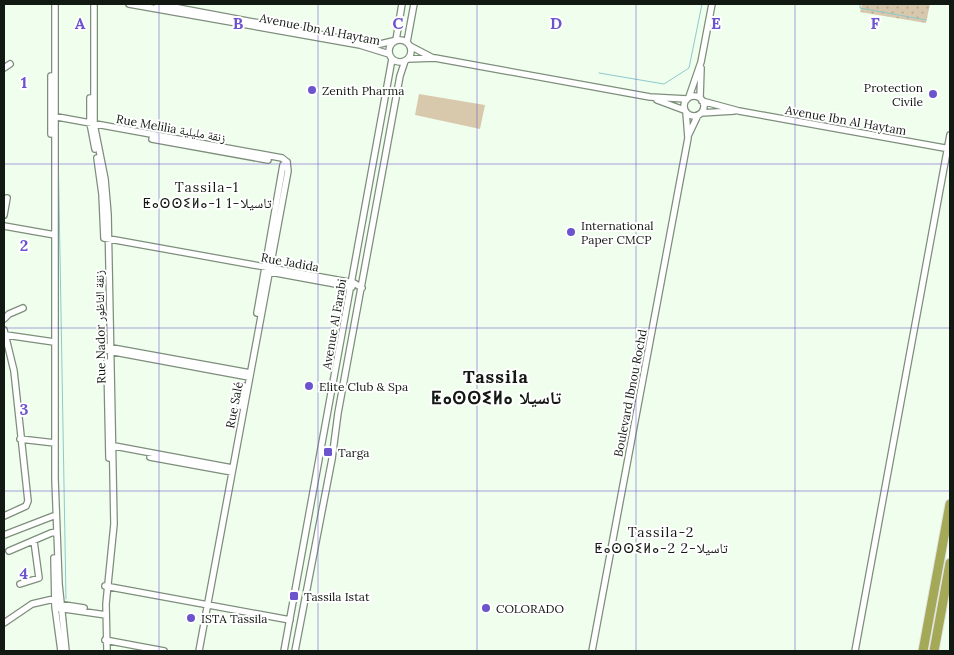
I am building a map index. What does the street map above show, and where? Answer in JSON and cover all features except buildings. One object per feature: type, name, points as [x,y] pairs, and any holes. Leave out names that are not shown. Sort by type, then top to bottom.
[{"type":"highway","points":[[923,651],[950,504]]},
{"type":"highway","points":[[934,651],[950,563]]},
{"type":"street","points":[[51,4],[54,534],[61,651]]},
{"type":"street","points":[[53,118],[55,4]]},
{"type":"street","name":"Rue Nador زنقة الناظور","points":[[92,4],[92,126],[106,186],[111,448],[110,531],[104,613],[105,647]]},
{"type":"street","name":"Avenue Ibn Al Haytam","points":[[129,4],[376,45],[395,41]]},
{"type":"street","name":"Avenue Ibn Al Haytam","points":[[157,4],[185,12],[356,44],[390,56]]},
{"type":"street","points":[[402,4],[395,41],[389,47],[390,56],[399,62],[435,58],[650,97],[688,98],[694,96],[701,100]]},
{"type":"street","points":[[407,60],[411,53],[408,44],[414,4]]},
{"type":"street","points":[[685,111],[701,62],[712,4]]},
{"type":"street","points":[[395,41],[408,44],[435,58]]},
{"type":"street","name":"Avenue Al Farabi","points":[[284,651],[322,433],[328,415],[390,56]]},
{"type":"street","name":"Avenue Al Farabi","points":[[294,651],[332,459],[401,71],[407,60]]},
{"type":"street","points":[[650,97],[685,111],[692,116],[700,114],[704,107],[701,100],[701,62]]},
{"type":"street","points":[[4,68],[10,64]]},
{"type":"street","name":"Avenue Ibn Al Haytam","points":[[701,100],[739,111],[949,149]]},
{"type":"street","name":"Boulevard Ibnou Rochd","points":[[685,111],[688,138]]},
{"type":"street","name":"Avenue Ibn Al Haytam","points":[[700,114],[739,111]]},
{"type":"street","name":"Boulevard Ibnou Rochd","points":[[592,651],[688,138],[700,114]]},
{"type":"street","name":"Rue Melilia زنقة مليلية","points":[[53,118],[282,158],[285,164]]},
{"type":"street","points":[[855,651],[949,149],[950,135]]},
{"type":"street","name":"Rue Salé","points":[[199,651],[230,469],[288,169],[285,164]]},
{"type":"street","points":[[4,215],[7,198]]},
{"type":"street","points":[[4,226],[53,235]]},
{"type":"street","name":"Rue Jadida","points":[[106,240],[362,288]]},
{"type":"street","points":[[4,319],[9,314],[23,308]]},
{"type":"street","points":[[4,516],[26,506],[28,503],[14,371],[5,332],[52,341]]},
{"type":"street","points":[[108,349],[248,375]]},
{"type":"street","points":[[20,439],[53,443]]},
{"type":"street","points":[[111,448],[230,469]]},
{"type":"street","points":[[4,535],[54,515]]},
{"type":"street","points":[[9,551],[54,534]]},
{"type":"street","points":[[20,584],[39,578],[34,541]]},
{"type":"street","points":[[106,586],[290,620]]},
{"type":"street","points":[[58,603],[66,651]]},
{"type":"street","points":[[4,623],[32,604],[58,603],[104,613]]},
{"type":"street","name":"Rue Salé","points":[[195,651],[206,604]]},
{"type":"street","points":[[105,647],[160,651]]},
{"type":"shaded area","points":[[862,4],[930,4],[926,23],[860,12]]},
{"type":"shaded area","points":[[419,94],[485,105],[480,129],[415,115]]},
{"type":"waterway","points":[[599,73],[664,84],[689,68],[702,4]]},
{"type":"waterway","points":[[860,4],[860,8],[926,20]]},
{"type":"waterway","points":[[58,141],[66,599]]},
{"type":"waterway","points":[[66,618],[66,627]]},
{"type":"place","name":"Zenith Pharma","points":[[312,90]]},
{"type":"place","name":"Protection Civile","points":[[933,94]]},
{"type":"place","name":"International Paper CMCP","points":[[571,232]]},
{"type":"place","name":"Elite Club & Spa","points":[[309,386]]},
{"type":"place","name":"Targa","points":[[328,452]]},
{"type":"place","name":"Tassila Istat","points":[[294,596]]},
{"type":"place","name":"COLORADO","points":[[486,608]]},
{"type":"place","name":"ISTA Tassila","points":[[191,618]]},
{"type":"district","name":"Tassila-1 ⵟⴰⵙⵙⵉⵍⴰ-1 1-تاسيلا","points":[[207,196]]},
{"type":"district","name":"Tassila ⵟⴰⵙⵙⵉⵍⴰ تاسيلا","points":[[496,386]]},
{"type":"district","name":"Tassila-2 ⵟⴰⵙⵙⵉⵍⴰ-2 2-تاسيلا","points":[[661,540]]}]
